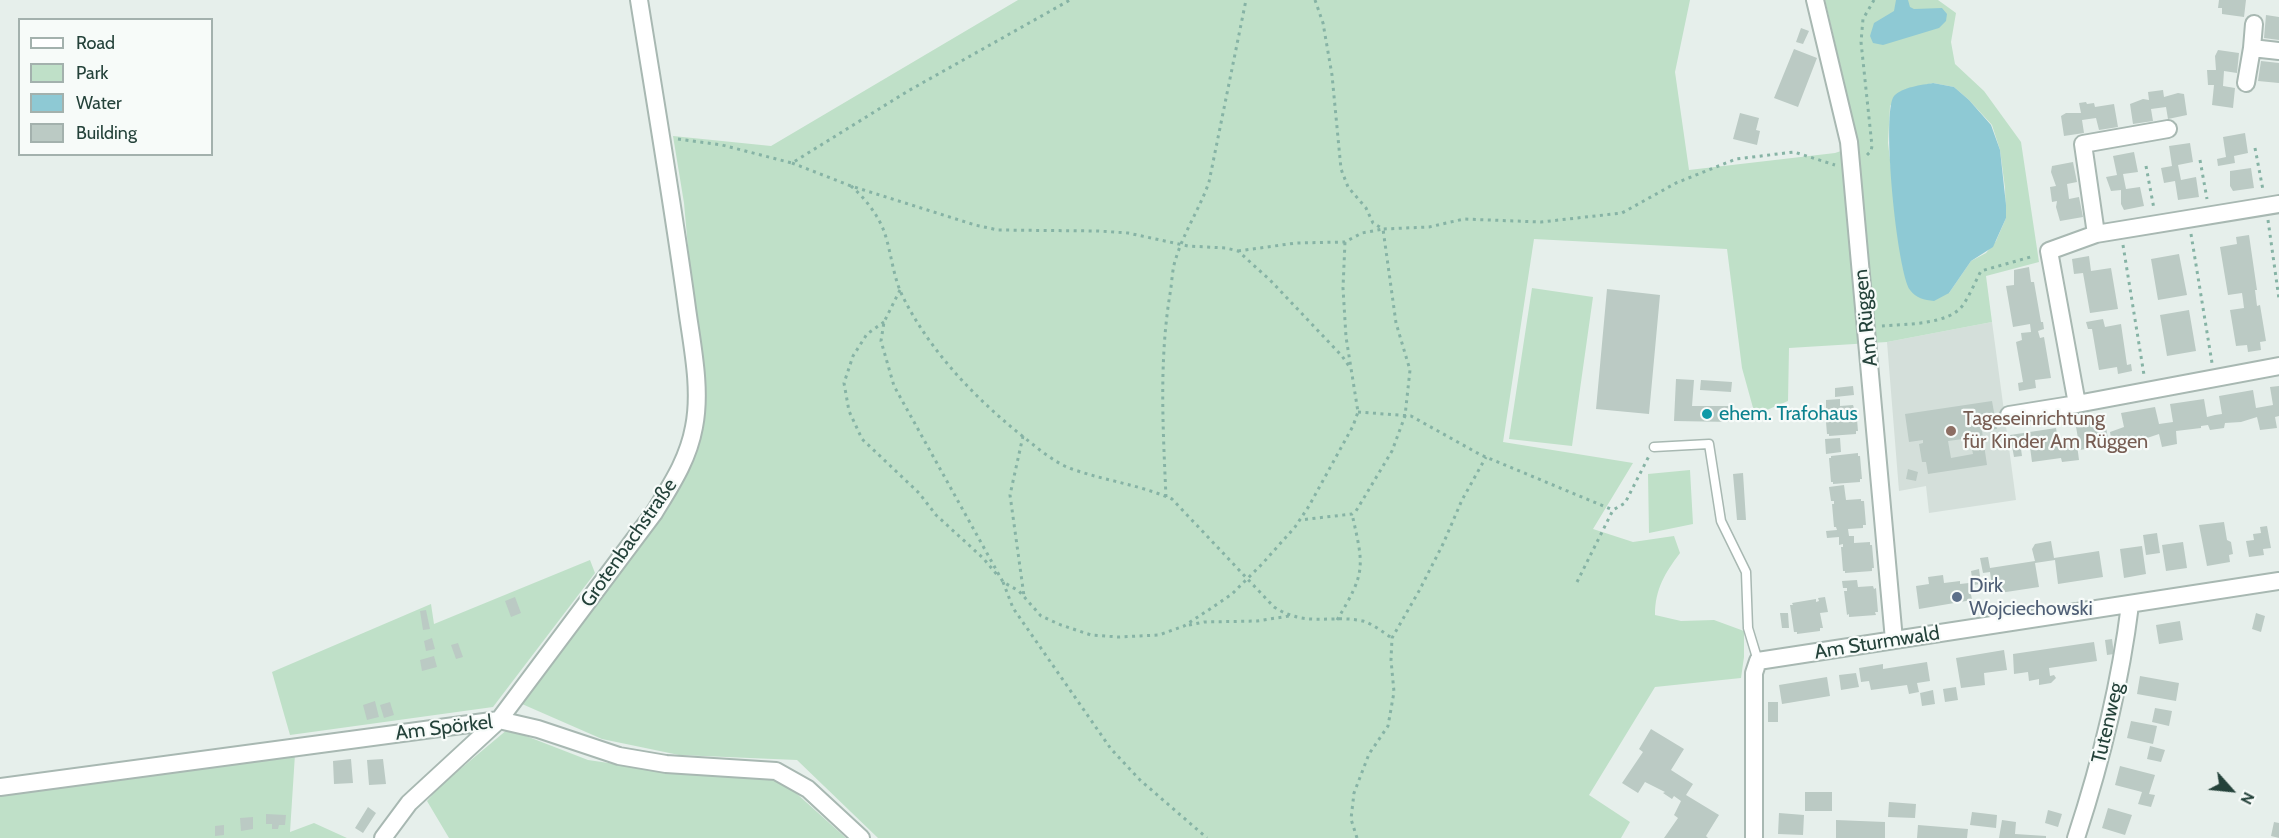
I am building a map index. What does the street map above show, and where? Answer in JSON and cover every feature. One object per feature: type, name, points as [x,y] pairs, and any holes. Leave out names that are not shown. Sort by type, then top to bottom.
[{"type":"street","name":"Grotenbachstraße","points":[[383,838],[409,803],[499,720],[654,513],[677,477],[688,452],[695,426],[697,402],[694,366],[675,219],[639,0]]},
{"type":"street","name":"Am Rüggen","points":[[1815,0],[1849,142],[1894,640]]},
{"type":"street","points":[[2246,83],[2254,24]]},
{"type":"street","points":[[2252,48],[2279,51]]},
{"type":"street","points":[[2096,234],[2083,144],[2168,129]]},
{"type":"street","points":[[2077,404],[2049,251],[2096,234],[2272,206]]},
{"type":"street","points":[[2009,415],[2147,392],[2279,366]]},
{"type":"street","name":"Am Sturmwald","points":[[1758,660],[2279,581]]},
{"type":"street","name":"Tutenweg","points":[[2076,838],[2105,742],[2124,654],[2130,605]]},
{"type":"street","points":[[1754,838],[1754,673],[1758,660]]},
{"type":"street","name":"Am Spörkel","points":[[0,787],[499,720],[538,729],[618,756],[666,764],[776,771],[808,789],[861,838]]},
{"type":"lane","points":[[1654,447],[1708,444],[1721,521],[1746,572],[1748,628],[1758,660]]},
{"type":"path","points":[[792,164],[908,91],[1070,0]]},
{"type":"path","points":[[1166,497],[1163,412],[1165,338],[1175,260],[1201,205],[1209,182],[1246,0]]},
{"type":"path","points":[[1315,0],[1323,23],[1332,75],[1341,169],[1348,187],[1366,208],[1373,223],[1383,229]]},
{"type":"path","points":[[661,136],[722,145],[792,164],[851,186],[975,225],[998,230],[1128,233],[1181,244],[1238,251],[1296,243],[1345,243],[1362,233],[1383,229],[1429,227],[1464,219],[1541,222],[1622,213],[1676,183],[1736,159],[1794,152],[1851,169],[1868,154],[1872,146],[1861,42],[1863,19],[1874,0]]},
{"type":"path","points":[[2255,148],[2272,206],[2279,299]]},
{"type":"path","points":[[2200,160],[2210,216]]},
{"type":"path","points":[[2146,166],[2157,225]]},
{"type":"path","points":[[851,186],[864,197],[885,232],[896,282],[930,342],[971,389],[1023,436],[1045,454],[1070,468],[1128,483],[1172,499],[1274,606],[1306,619],[1364,621],[1392,638]]},
{"type":"path","points":[[2189,220],[2214,378]]},
{"type":"path","points":[[1300,520],[1352,514],[1361,506],[1392,451],[1405,416],[1410,370],[1396,323],[1383,229]]},
{"type":"path","points":[[2121,231],[2147,392]]},
{"type":"path","points":[[1184,626],[1232,594],[1276,549],[1300,520],[1353,426],[1358,412],[1346,337],[1343,288],[1345,243]]},
{"type":"path","points":[[1238,251],[1270,280],[1342,356],[1353,371]]},
{"type":"path","points":[[1866,327],[1908,324],[1947,317],[1962,307],[1981,271],[2049,251]]},
{"type":"path","points":[[900,290],[884,322],[881,341],[894,386],[1003,582],[1013,608],[1111,749],[1140,780],[1207,838]]},
{"type":"path","points":[[884,322],[867,334],[853,356],[844,383],[849,411],[862,439],[919,493],[936,515],[983,558],[1003,582],[1024,596],[1041,616],[1091,635],[1118,637],[1159,635],[1204,622],[1257,621],[1292,615]]},
{"type":"path","points":[[1358,412],[1411,416],[1486,457],[1613,510]]},
{"type":"path","points":[[1023,436],[1010,495],[1024,596]]},
{"type":"path","points":[[1577,582],[1613,510],[1625,503],[1654,447]]},
{"type":"path","points":[[1357,838],[1352,819],[1354,793],[1369,754],[1388,726],[1394,692],[1391,660],[1392,638],[1419,591],[1462,500],[1486,457]]},
{"type":"path","points":[[1336,620],[1353,594],[1361,568],[1352,514]]},
{"type":"shaded area","name":"Tageseinrichtung für Kinder Am Rüggen","points":[[1992,322],[2016,500],[1929,513],[1926,486],[1899,491],[1887,342]]},
{"type":"green space","points":[[1018,0],[1690,0],[1675,72],[1689,170],[1835,153],[1859,145],[1825,0],[1938,0],[1956,13],[1951,42],[1955,64],[1984,91],[2021,142],[2039,262],[1986,276],[1992,322],[1887,342],[1789,348],[1788,401],[1755,415],[1742,368],[1727,249],[1534,239],[1503,442],[1633,463],[1593,529],[1633,542],[1674,536],[1680,553],[1662,582],[1655,606],[1655,615],[1681,621],[1714,620],[1744,631],[1741,678],[1655,687],[1589,795],[1630,822],[1621,838],[878,838],[797,760],[679,755],[602,739],[522,704],[608,589],[681,485],[704,427],[684,203],[673,136],[771,146]],"holes":[[[1933,83],[1954,87],[1992,125],[2000,150],[2006,218],[1996,241],[1986,253],[1971,261],[1949,293],[1903,268],[1888,143],[1890,106],[1900,92]]]},
{"type":"green space","points":[[1532,288],[1593,297],[1572,446],[1509,439]]},
{"type":"green space","points":[[1690,470],[1693,524],[1649,533],[1648,474]]},
{"type":"green space","points":[[590,560],[595,573],[493,707],[290,735],[272,672],[431,604],[434,624]]},
{"type":"green space","points":[[508,729],[588,760],[671,772],[767,776],[796,793],[846,838],[449,838],[427,801],[440,786]]},
{"type":"green space","points":[[295,754],[290,832],[314,823],[347,838],[0,838],[0,793]]},
{"type":"water","points":[[1896,0],[1908,0],[1910,7],[1914,9],[1942,8],[1947,14],[1946,21],[1939,28],[1883,45],[1873,43],[1870,36],[1874,23],[1894,11]]},
{"type":"water","points":[[1933,83],[1954,87],[1991,125],[2000,150],[2006,205],[2006,218],[1993,247],[1971,261],[1949,293],[1934,301],[1915,295],[1910,290],[1905,277],[1892,192],[1889,131],[1890,108],[1894,96],[1907,88]]},
{"type":"building","points":[[2219,0],[2246,0],[2244,17],[2222,14],[2222,8],[2218,8]]},
{"type":"building","points":[[2266,15],[2279,17],[2279,40],[2264,38]]},
{"type":"building","points":[[1801,28],[1809,31],[1803,44],[1796,42]]},
{"type":"building","points":[[1794,49],[1817,58],[1798,107],[1774,98]]},
{"type":"building","points":[[2218,50],[2239,53],[2237,73],[2224,71],[2223,86],[2235,88],[2233,108],[2212,105],[2214,85],[2208,85],[2207,70],[2216,70],[2215,56]]},
{"type":"building","points":[[2261,61],[2279,63],[2279,83],[2258,81]]},
{"type":"building","points":[[2163,90],[2164,97],[2178,93],[2184,94],[2187,115],[2168,119],[2166,107],[2151,109],[2153,121],[2133,124],[2130,104],[2143,99],[2149,100],[2148,92]]},
{"type":"building","points":[[2086,102],[2087,104],[2094,103],[2095,107],[2114,104],[2118,127],[2099,130],[2096,118],[2082,120],[2084,133],[2064,136],[2061,116],[2066,113],[2081,113],[2079,103]]},
{"type":"building","points":[[1740,113],[1759,118],[1756,130],[1760,131],[1757,145],[1733,139]]},
{"type":"building","points":[[2245,133],[2248,153],[2234,156],[2235,163],[2218,166],[2217,159],[2226,157],[2223,137]]},
{"type":"building","points":[[2190,143],[2193,162],[2178,165],[2181,180],[2196,177],[2199,197],[2178,200],[2175,181],[2164,183],[2161,168],[2172,166],[2169,146]]},
{"type":"building","points":[[2134,152],[2138,172],[2123,174],[2126,189],[2140,187],[2144,206],[2124,210],[2121,204],[2121,190],[2111,191],[2106,177],[2117,175],[2113,156]]},
{"type":"building","points":[[2073,162],[2077,182],[2067,184],[2069,199],[2079,197],[2083,217],[2060,221],[2056,207],[2057,201],[2052,202],[2050,187],[2056,186],[2051,172],[2052,166]]},
{"type":"building","points":[[2251,168],[2254,188],[2233,191],[2230,186],[2230,171]]},
{"type":"building","points":[[2249,235],[2257,306],[2260,305],[2266,341],[2260,342],[2261,350],[2248,352],[2247,345],[2236,346],[2230,310],[2244,308],[2242,293],[2228,295],[2220,247],[2237,244],[2236,237]]},
{"type":"building","points":[[2179,254],[2187,295],[2158,300],[2151,259]]},
{"type":"building","points":[[2089,256],[2091,271],[2111,268],[2118,309],[2090,313],[2083,273],[2074,274],[2072,259]]},
{"type":"building","points":[[2029,267],[2044,329],[2038,331],[2040,338],[2044,337],[2051,378],[2035,380],[2036,388],[2019,391],[2018,383],[2023,382],[2016,342],[2022,340],[2021,333],[2031,332],[2030,324],[2013,327],[2006,286],[2014,285],[2014,270]]},
{"type":"building","points":[[1607,289],[1660,295],[1649,414],[1596,409]]},
{"type":"building","points":[[2189,310],[2196,351],[2167,356],[2160,315]]},
{"type":"building","points":[[2103,319],[2105,327],[2121,324],[2127,365],[2131,364],[2132,371],[2118,374],[2117,367],[2099,370],[2092,329],[2088,329],[2086,322]]},
{"type":"building","points":[[1676,379],[1694,380],[1692,406],[1732,406],[1732,422],[1674,421]]},
{"type":"building","points":[[1701,380],[1732,382],[1731,392],[1700,390]]},
{"type":"building","points":[[1853,386],[1854,395],[1835,397],[1835,388]]},
{"type":"building","points":[[2279,386],[2279,416],[2275,417],[2277,428],[2260,430],[2257,417],[2241,422],[2225,423],[2224,428],[2210,430],[2208,425],[2176,431],[2177,444],[2162,447],[2159,434],[2144,439],[2127,439],[2128,441],[2119,443],[2120,448],[2113,449],[2110,432],[2124,427],[2121,413],[2155,407],[2159,424],[2173,422],[2170,404],[2204,399],[2207,417],[2222,414],[2219,396],[2253,390],[2256,408],[2273,405],[2270,387]]},
{"type":"building","points":[[1840,399],[1840,406],[1853,405],[1856,408],[1858,431],[1856,434],[1829,436],[1826,422],[1826,400]]},
{"type":"building","points":[[1992,401],[1997,429],[1982,431],[1987,465],[1928,474],[1926,462],[1922,462],[1919,444],[1923,443],[1923,440],[1909,442],[1905,414]],"holes":[[[1970,438],[1973,454],[1951,458],[1948,441]]]},
{"type":"building","points":[[2104,415],[2109,445],[2080,450],[2075,421]]},
{"type":"building","points":[[2056,428],[2059,445],[2069,443],[2068,439],[2076,437],[2079,460],[2062,462],[2061,458],[2032,462],[2030,447],[2021,449],[2022,456],[2014,457],[2010,435]]},
{"type":"building","points":[[1840,438],[1841,452],[1826,454],[1825,439]]},
{"type":"building","points":[[1858,453],[1862,479],[1860,482],[1833,484],[1829,458]]},
{"type":"building","points":[[1908,469],[1918,472],[1916,481],[1906,479]]},
{"type":"building","points":[[1743,473],[1746,520],[1737,520],[1733,474]]},
{"type":"building","points":[[1844,485],[1846,500],[1861,499],[1864,501],[1866,525],[1863,525],[1863,528],[1848,529],[1849,536],[1854,536],[1854,543],[1870,542],[1872,545],[1874,568],[1872,571],[1845,573],[1841,547],[1843,544],[1839,545],[1839,537],[1827,538],[1826,531],[1837,530],[1834,527],[1832,504],[1834,501],[1831,501],[1829,487]]},
{"type":"building","points":[[2224,522],[2227,540],[2231,542],[2233,554],[2229,555],[2230,562],[2207,566],[2199,525]]},
{"type":"building","points":[[2267,526],[2271,548],[2263,549],[2264,555],[2249,557],[2246,541],[2254,540],[2253,534],[2261,533],[2260,527]]},
{"type":"building","points":[[2157,533],[2160,553],[2146,555],[2143,535]]},
{"type":"building","points":[[2051,541],[2054,558],[2099,551],[2103,577],[2058,584],[2055,560],[2035,563],[2039,587],[1993,594],[1990,572],[1983,573],[1980,558],[1988,557],[1990,568],[2035,561],[2032,549],[2035,544]]},
{"type":"building","points":[[2183,542],[2187,568],[2166,571],[2162,545]]},
{"type":"building","points":[[2142,546],[2146,574],[2124,578],[2120,549]]},
{"type":"building","points":[[1979,569],[1981,584],[1973,585],[1971,571]]},
{"type":"building","points":[[1943,575],[1944,583],[1960,581],[1960,584],[1969,583],[1972,600],[1919,609],[1916,586],[1929,584],[1928,577]]},
{"type":"building","points":[[1857,580],[1858,587],[1873,586],[1874,589],[1876,588],[1878,612],[1875,612],[1876,615],[1849,617],[1849,614],[1847,615],[1844,591],[1847,591],[1847,588],[1843,588],[1842,581]]},
{"type":"building","points":[[515,597],[521,613],[511,617],[505,601]]},
{"type":"building","points":[[1825,597],[1828,612],[1820,613],[1823,628],[1820,628],[1820,631],[1797,634],[1794,632],[1790,605],[1816,599],[1816,602],[1819,601],[1818,598]]},
{"type":"building","points":[[426,610],[430,629],[423,630],[420,611]]},
{"type":"building","points":[[1780,613],[1788,613],[1789,628],[1782,628]]},
{"type":"building","points":[[2256,613],[2265,616],[2261,632],[2252,629]]},
{"type":"building","points":[[2180,621],[2183,640],[2159,644],[2156,625]]},
{"type":"building","points":[[432,638],[435,649],[426,651],[424,641]]},
{"type":"building","points":[[2112,639],[2114,654],[2107,655],[2105,640]]},
{"type":"building","points":[[2094,642],[2097,661],[2049,668],[2050,676],[2054,675],[2056,678],[2051,683],[2039,685],[2039,679],[2029,681],[2028,672],[2014,674],[2013,654]]},
{"type":"building","points":[[458,643],[463,657],[456,659],[451,645]]},
{"type":"building","points":[[2004,650],[2007,670],[1984,673],[1985,685],[1961,688],[1956,658]]},
{"type":"building","points":[[434,656],[437,667],[422,671],[420,660]]},
{"type":"building","points":[[1927,662],[1930,681],[1917,683],[1919,692],[1909,694],[1907,685],[1871,690],[1869,681],[1861,682],[1859,668],[1883,664],[1883,669]]},
{"type":"building","points":[[1856,673],[1859,687],[1841,690],[1839,675]]},
{"type":"building","points":[[2140,676],[2179,683],[2176,701],[2137,694]]},
{"type":"building","points":[[1827,677],[1830,696],[1782,704],[1779,685]]},
{"type":"building","points":[[1956,687],[1958,700],[1945,702],[1943,689]]},
{"type":"building","points":[[1933,690],[1935,704],[1922,706],[1920,693]]},
{"type":"building","points":[[375,701],[379,717],[367,720],[363,705]]},
{"type":"building","points":[[390,702],[394,715],[384,718],[380,705]]},
{"type":"building","points":[[1768,702],[1778,702],[1778,722],[1768,722]]},
{"type":"building","points":[[2155,708],[2172,711],[2169,726],[2152,722]]},
{"type":"building","points":[[2131,721],[2157,726],[2153,744],[2127,738]]},
{"type":"building","points":[[1651,729],[1684,749],[1671,770],[1693,784],[1686,795],[1719,815],[1706,836],[1708,838],[1664,838],[1678,818],[1674,815],[1681,801],[1674,796],[1672,799],[1663,793],[1665,792],[1645,782],[1638,793],[1622,783],[1643,752],[1639,749]]},
{"type":"building","points":[[2150,746],[2165,750],[2161,762],[2147,759]]},
{"type":"building","points":[[351,759],[353,783],[334,784],[333,761]]},
{"type":"building","points":[[383,759],[386,784],[369,785],[367,760]]},
{"type":"building","points":[[2120,766],[2155,775],[2149,794],[2155,795],[2151,807],[2138,804],[2142,792],[2115,785]]},
{"type":"building","points":[[1805,792],[1832,792],[1832,811],[1805,811]]},
{"type":"building","points":[[1889,802],[1916,804],[1915,818],[1888,817]]},
{"type":"building","points":[[368,807],[376,813],[363,833],[355,828]]},
{"type":"building","points":[[2108,808],[2132,815],[2125,835],[2102,828]]},
{"type":"building","points":[[2048,810],[2062,814],[2058,827],[2045,823]]},
{"type":"building","points":[[1972,812],[1997,815],[1996,828],[1970,825]]},
{"type":"building","points":[[1779,813],[1804,815],[1803,835],[1778,834]]},
{"type":"building","points":[[266,814],[286,815],[285,825],[272,829],[272,824],[266,824]]},
{"type":"building","points":[[253,817],[253,829],[241,831],[240,818]]},
{"type":"building","points":[[1836,820],[1885,822],[1885,838],[1836,838]]},
{"type":"building","points":[[2002,820],[2016,822],[2015,834],[2046,836],[2046,838],[1999,838]]},
{"type":"building","points":[[2274,822],[2279,823],[2279,838],[2271,836]]},
{"type":"building","points":[[224,825],[224,835],[215,836],[215,826]]},
{"type":"building","points":[[1918,825],[1968,829],[1967,838],[1917,838]]},
{"type":"place","name":"ehem. Trafohaus","points":[[1707,414]]},
{"type":"place","name":"Tageseinrichtung für Kinder Am Rüggen","points":[[1951,431]]},
{"type":"place","name":"Dirk Wojciechowski","points":[[1957,597]]}]
